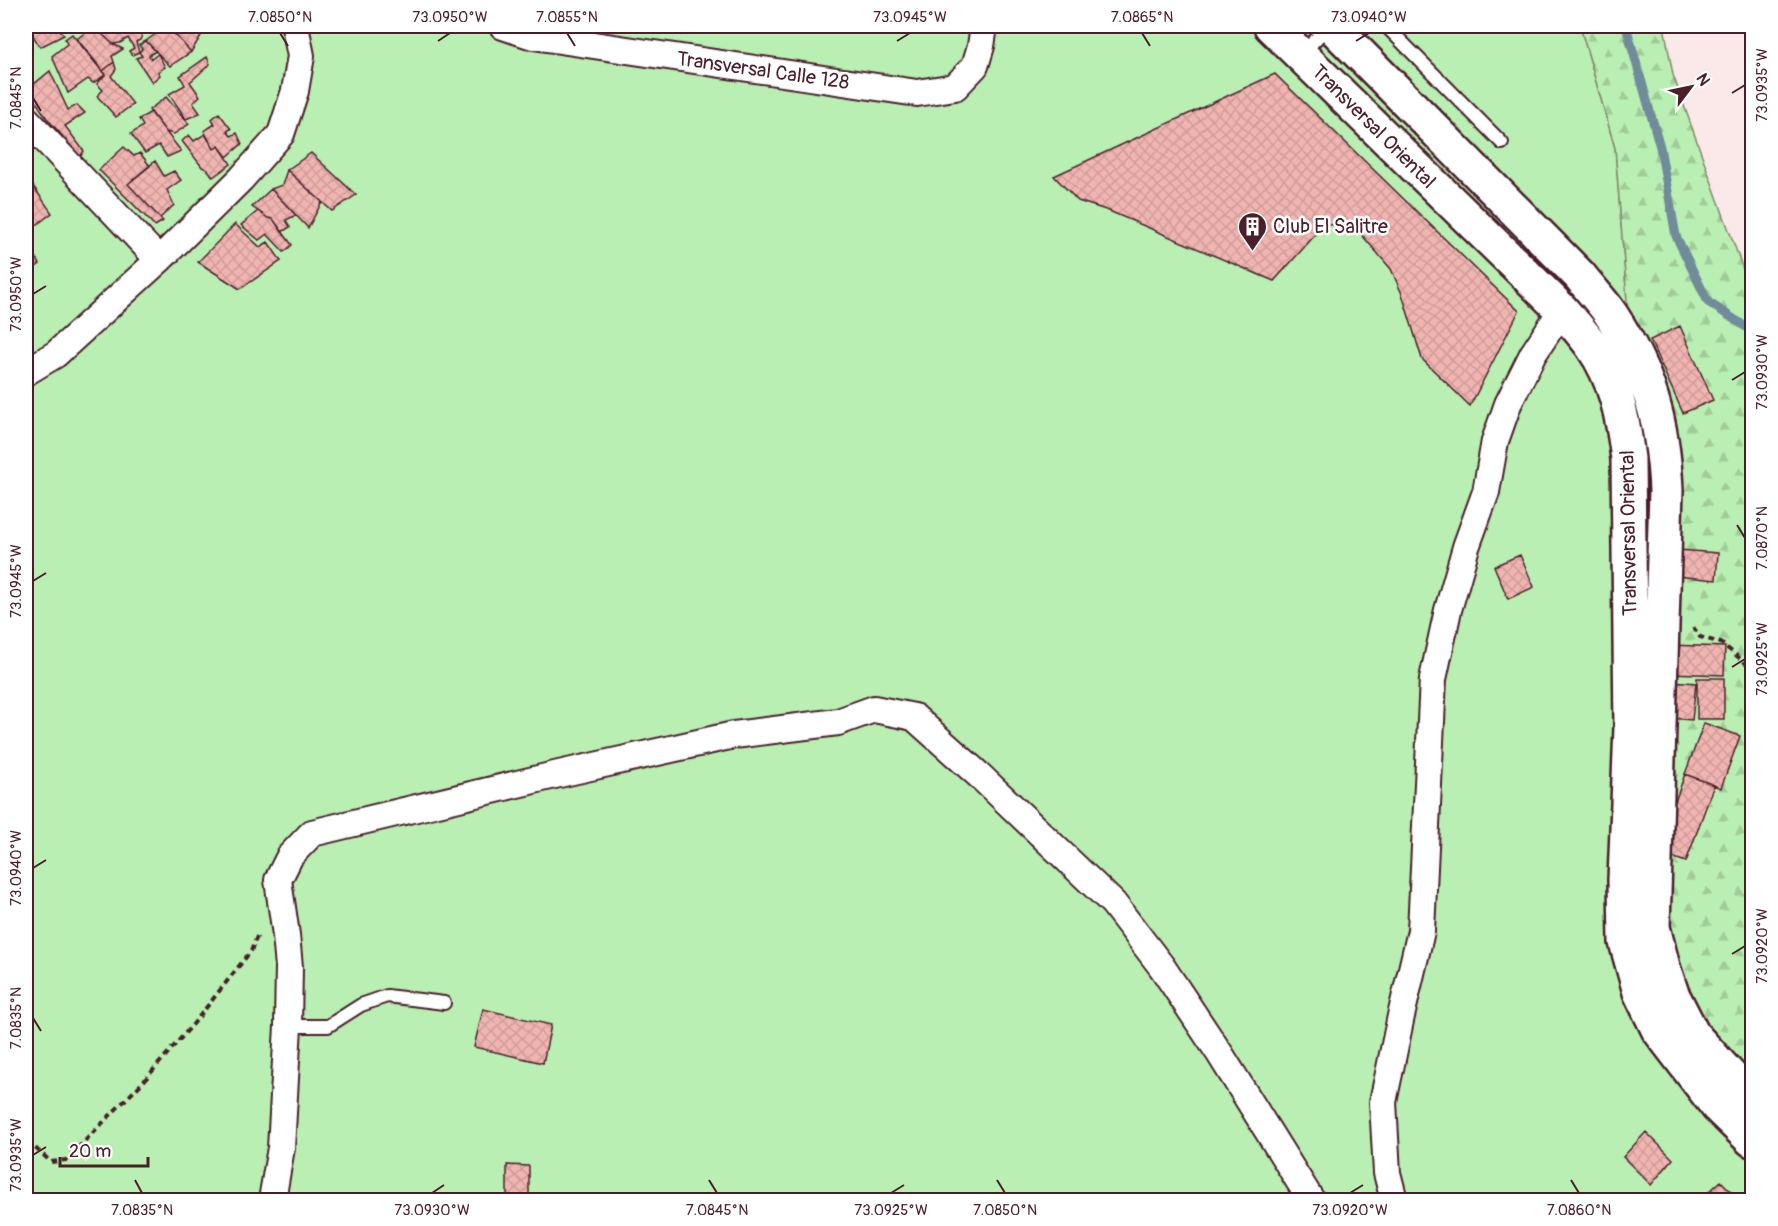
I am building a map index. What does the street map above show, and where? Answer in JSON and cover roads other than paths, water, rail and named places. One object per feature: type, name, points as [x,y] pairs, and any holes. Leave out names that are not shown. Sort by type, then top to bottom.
[{"type":"main road","name":"Transversal Oriental","points":[[1271,26],[1562,310],[1592,346],[1613,386],[1624,420],[1628,459],[1631,727],[1625,880],[1626,942],[1640,992],[1658,1029],[1717,1106],[1752,1140]]},
{"type":"main road","name":"Transversal Oriental","points":[[1332,26],[1580,276],[1611,314],[1634,354],[1648,385],[1658,418],[1664,454],[1666,490],[1653,927],[1669,985],[1693,1035],[1752,1100]]},
{"type":"street","points":[[26,372],[56,354],[159,260],[233,187],[281,134],[296,91],[301,56],[295,26]]},
{"type":"street","name":"Transversal Calle 128","points":[[503,26],[533,36],[917,93],[955,87],[975,66],[984,26]]},
{"type":"street","points":[[26,119],[159,260]]},
{"type":"street","points":[[1394,1200],[1387,1173],[1383,1102],[1421,931],[1433,679],[1448,610],[1466,547],[1486,492],[1495,441],[1508,404],[1533,354],[1562,310]]},
{"type":"street","points":[[272,1200],[281,1148],[288,1026],[289,967],[278,880],[290,856],[312,833],[734,735],[838,722],[874,708],[914,717],[981,777],[1113,903],[1175,986],[1311,1200]]},
{"type":"lane","points":[[1302,54],[1328,26]]},
{"type":"lane","points":[[1386,26],[1502,143]]},
{"type":"lane","points":[[288,1026],[328,1026],[362,1005],[387,996],[444,1003]]},
{"type":"waterway","points":[[1626,26],[1660,147],[1676,236],[1708,302],[1752,331]]},
{"type":"place","name":"Club El Salitre","points":[[1252,252]]}]
